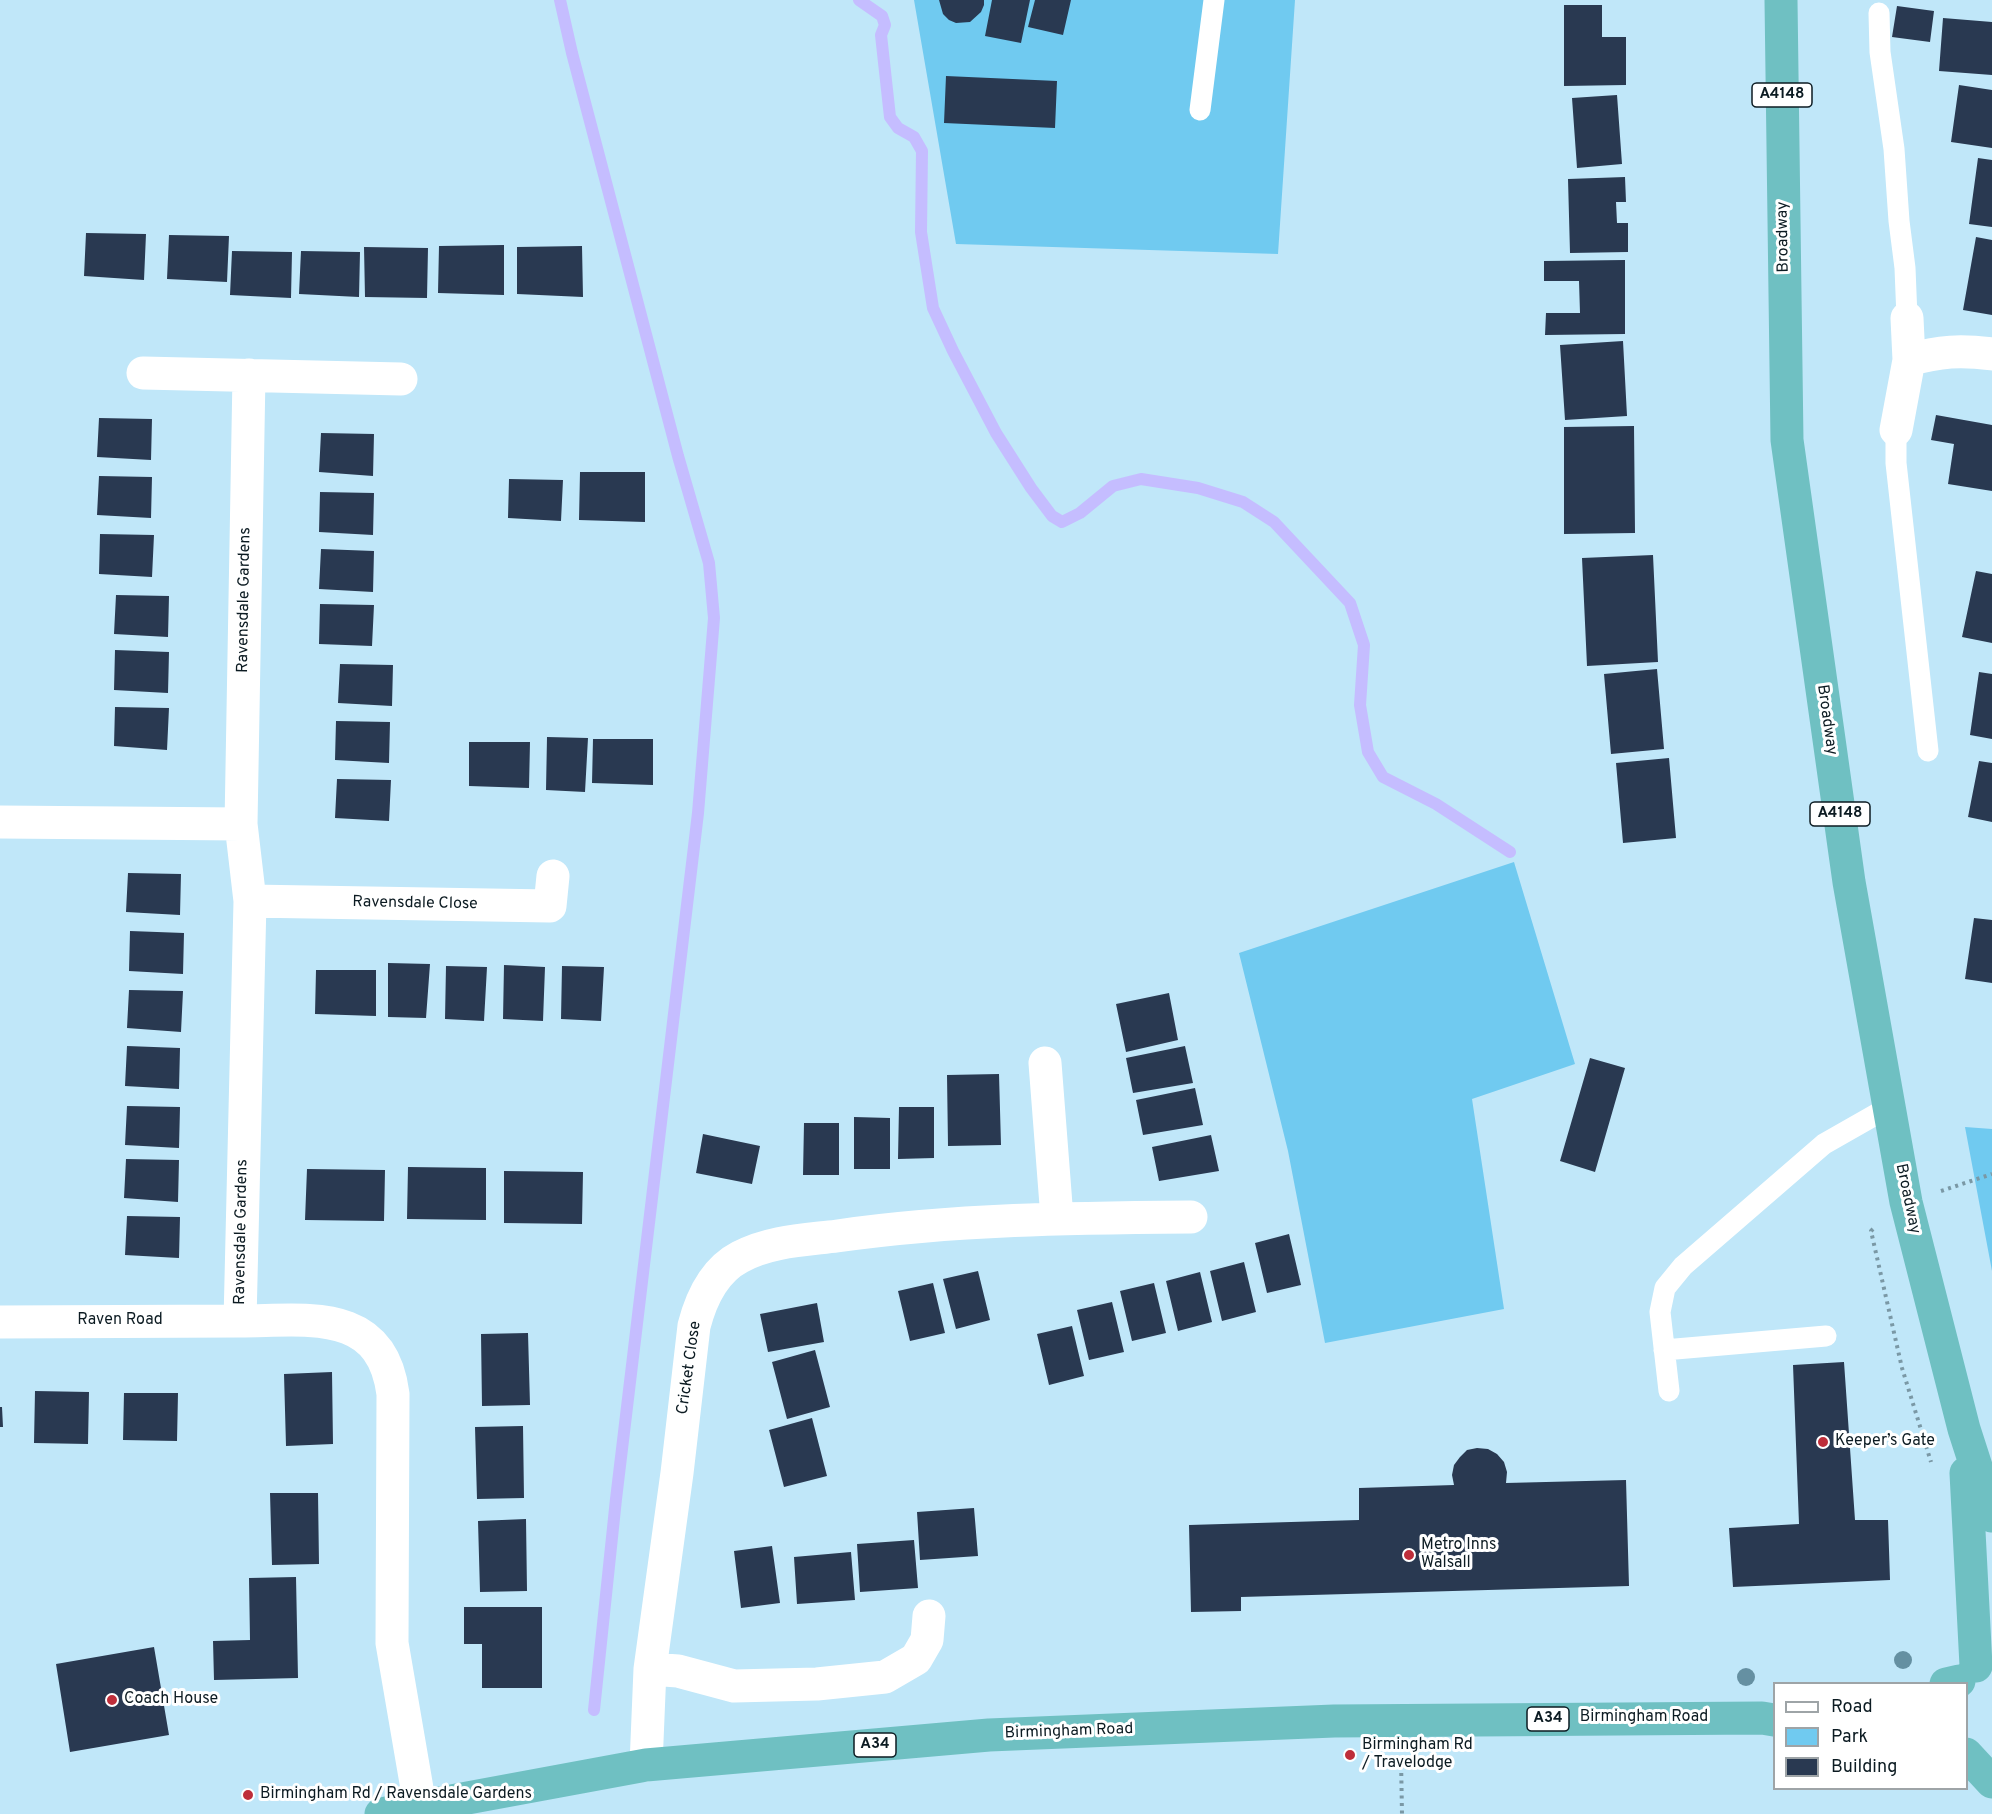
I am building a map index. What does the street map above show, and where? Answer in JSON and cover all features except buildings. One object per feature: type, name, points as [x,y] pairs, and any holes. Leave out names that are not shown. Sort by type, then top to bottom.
[{"type":"highway","name":"Broadway","points":[[1781,0],[1787,440],[1849,882],[1906,1202],[1964,1429],[1992,1516]]},
{"type":"highway","name":"Broadway","points":[[1964,1429],[1966,1675]]},
{"type":"highway","name":"Birmingham Road","points":[[381,1814],[419,1810],[646,1765],[989,1735],[1334,1721],[1770,1718]]},
{"type":"street","points":[[1896,430],[1909,360],[1907,318]]},
{"type":"street","points":[[1909,360],[1938,352],[1992,354]]},
{"type":"street","points":[[143,373],[401,379]]},
{"type":"street","name":"Ravensdale Gardens","points":[[249,375],[241,824],[250,901],[240,1321],[329,1322],[346,1326],[362,1334],[385,1360],[391,1377],[393,1394],[392,1643],[419,1810]]},
{"type":"street","points":[[0,822],[241,824]]},
{"type":"street","name":"Ravensdale Close","points":[[250,901],[550,906],[553,876]]},
{"type":"street","points":[[1045,1064],[1057,1218]]},
{"type":"street","name":"Cricket Close","points":[[646,1765],[650,1669],[677,1473],[694,1326],[707,1289],[719,1274],[738,1258],[760,1248],[889,1228],[1057,1218],[1191,1217]]},
{"type":"street","name":"Raven Road","points":[[0,1322],[240,1321]]},
{"type":"street","points":[[650,1669],[678,1671],[735,1686],[817,1684],[885,1677],[916,1659],[927,1640],[929,1617]]},
{"type":"lane","points":[[1200,110],[1214,0]]},
{"type":"lane","points":[[1879,13],[1880,52],[1894,149],[1905,268],[1907,318]]},
{"type":"lane","points":[[1896,430],[1896,463],[1928,751]]},
{"type":"lane","points":[[1669,1391],[1660,1312],[1665,1288],[1683,1266],[1824,1144],[1889,1107]]},
{"type":"lane","points":[[1664,1350],[1826,1336]]},
{"type":"path","points":[[1931,1464],[1902,1368],[1871,1231],[1906,1202],[1992,1174]]},
{"type":"path","points":[[1400,1721],[1402,1814]]},
{"type":"green space","points":[[914,0],[1295,0],[1278,254],[956,244]]},
{"type":"green space","points":[[1514,862],[1575,1064],[1472,1099],[1504,1309],[1325,1343],[1288,1151],[1239,953]]},
{"type":"green space","points":[[1965,1127],[1992,1129],[1992,1271]]},
{"type":"waterway","points":[[560,0],[678,456],[709,563],[714,618],[698,813],[616,1499],[594,1710]]},
{"type":"waterway","points":[[859,0],[882,16],[885,25],[881,35],[890,117],[898,128],[914,137],[922,151],[921,232],[933,308],[996,433],[1052,516],[1062,522],[1080,513],[1113,486],[1141,479],[1198,488],[1243,502],[1274,522],[1350,603],[1364,645],[1360,705],[1368,752],[1383,777],[1436,804],[1510,852]]},
{"type":"place","name":"Keeper’s Gate","points":[[1823,1442]]},
{"type":"place","name":"Metro Inns Walsall","points":[[1409,1555]]},
{"type":"place","name":"Coach House","points":[[112,1700]]},
{"type":"place","name":"Birmingham Rd / Travelodge","points":[[1350,1755]]},
{"type":"place","name":"Birmingham Rd / Ravensdale Gardens","points":[[248,1795]]}]
